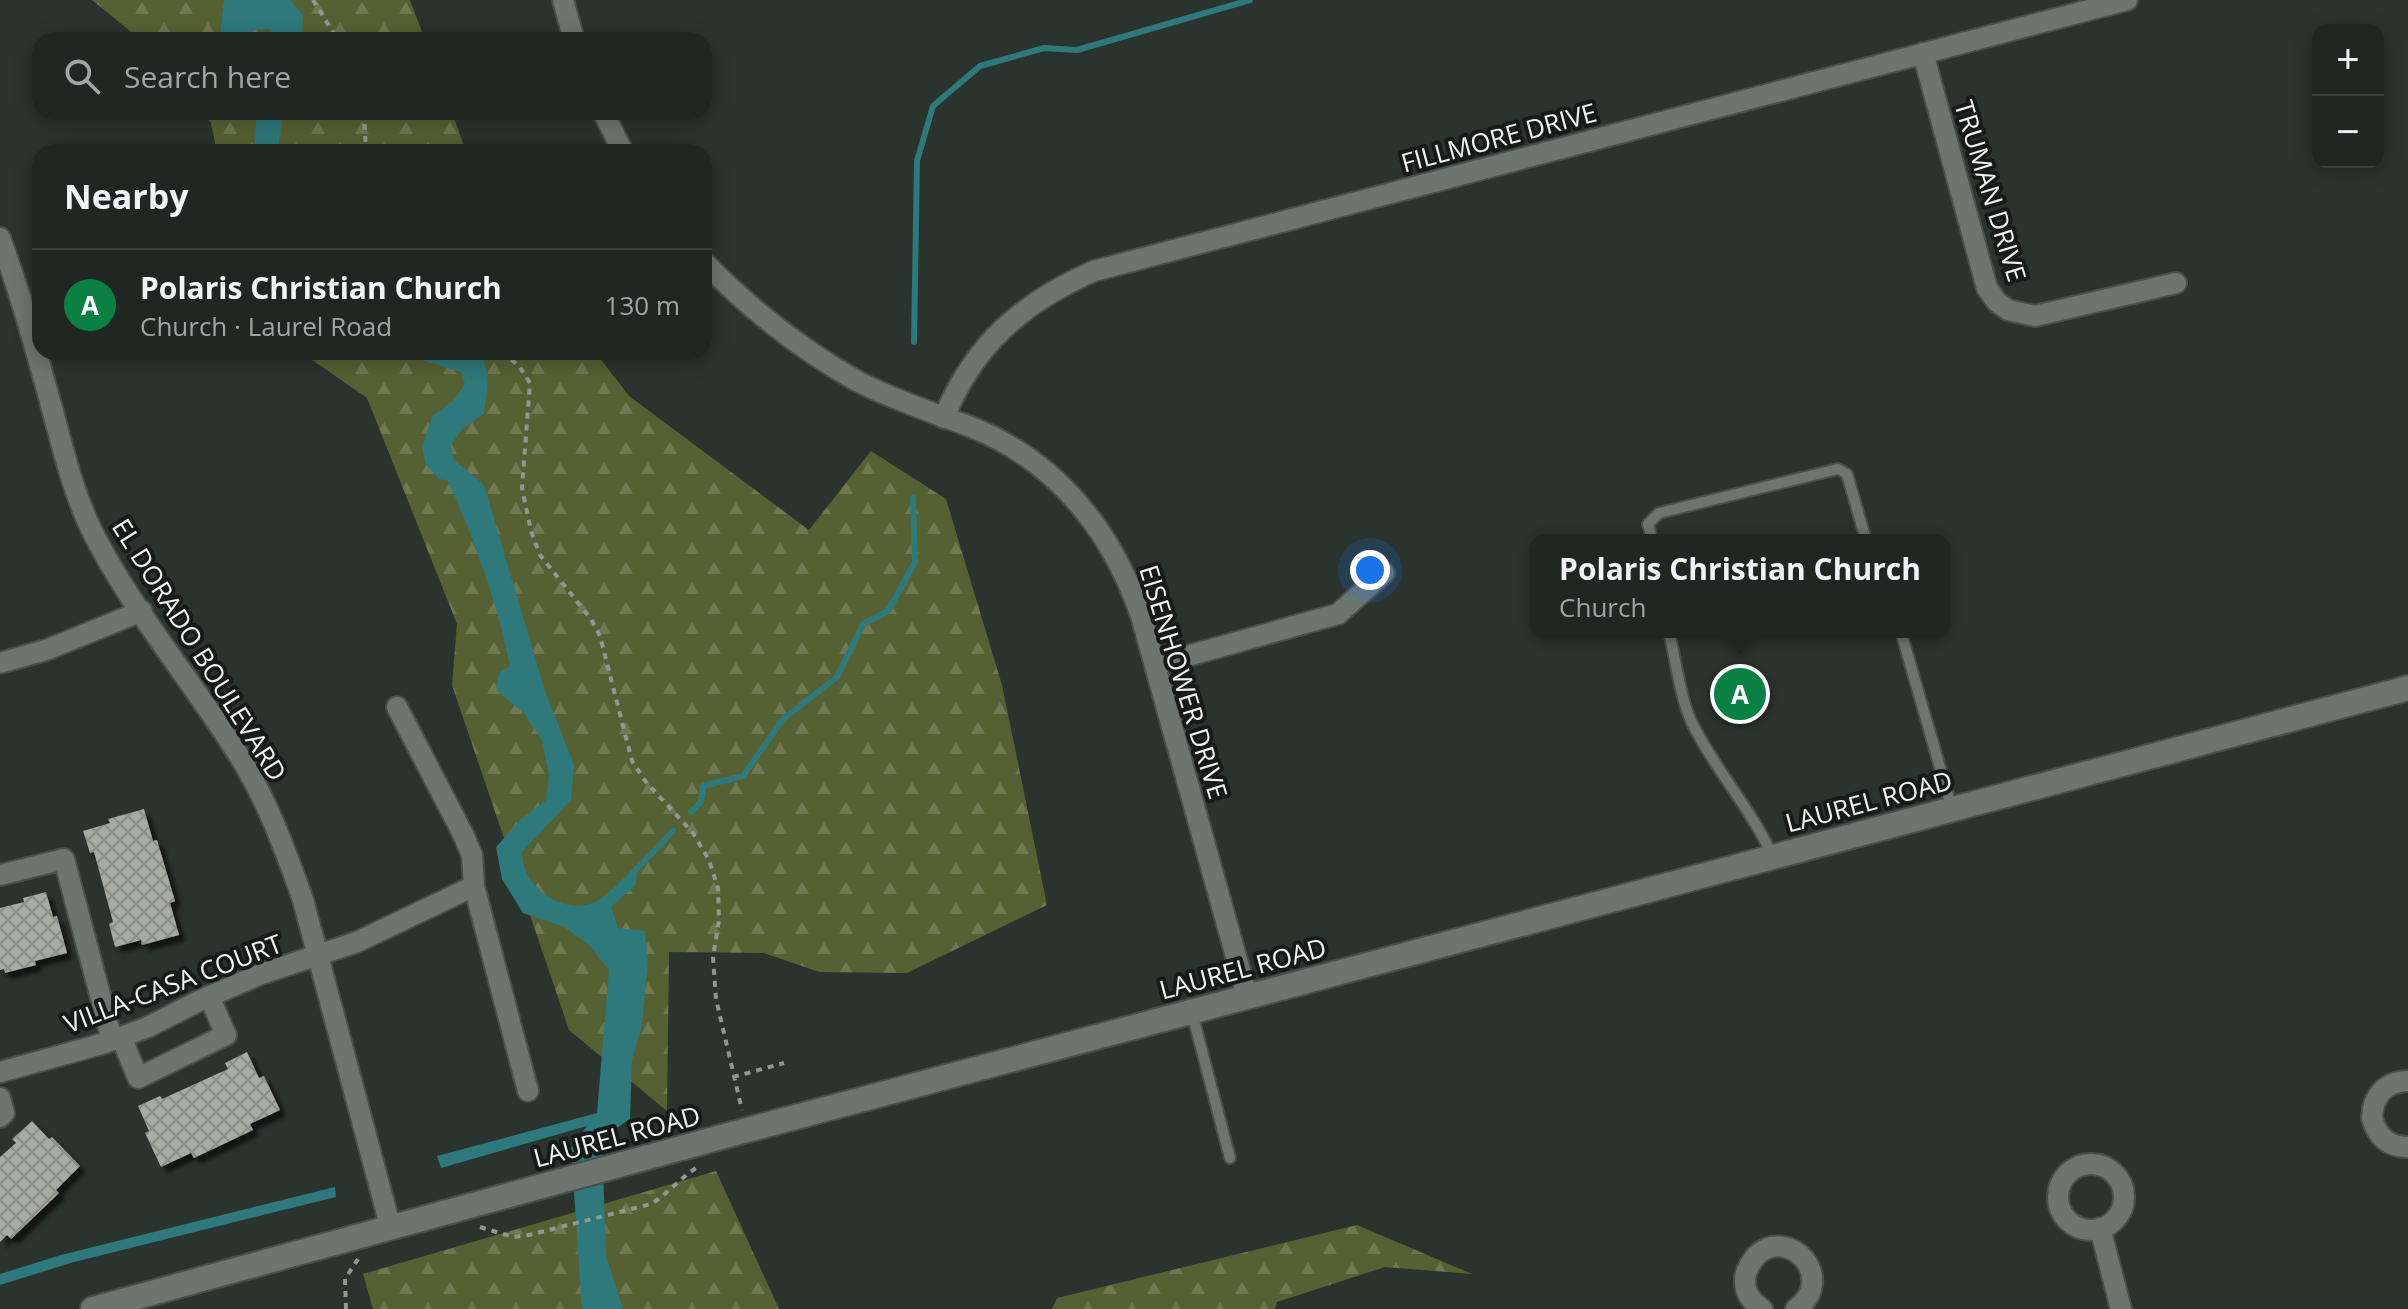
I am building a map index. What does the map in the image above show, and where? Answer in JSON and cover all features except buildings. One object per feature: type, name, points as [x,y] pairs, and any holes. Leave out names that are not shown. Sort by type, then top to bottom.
[{"type":"street","points":[[563,0],[572,32]]},
{"type":"street","name":"FILLMORE DRIVE","points":[[944,418],[966,373],[1011,320],[1062,285],[1094,271],[2127,0]]},
{"type":"street","name":"TRUMAN DRIVE","points":[[1923,53],[1987,288],[1997,302],[2008,310],[2035,316],[2176,283]]},
{"type":"street","points":[[607,120],[619,144]]},
{"type":"street","name":"EL DORADO BOULEVARD","points":[[0,238],[32,336]]},
{"type":"street","name":"EISENHOWER DRIVE","points":[[712,270],[773,326],[814,355],[870,387],[1008,445],[1041,467],[1071,494],[1097,525],[1131,586],[1247,996]]},
{"type":"street","name":"EL DORADO BOULEVARD","points":[[38,360],[73,485],[93,532],[238,753],[264,799],[289,861],[318,956],[391,1229]]},
{"type":"street","points":[[1155,665],[1338,614],[1384,573]]},
{"type":"street","points":[[0,663],[46,650],[142,611]]},
{"type":"street","name":"LAUREL ROAD","points":[[93,1309],[747,1130],[2408,688]]},
{"type":"street","points":[[397,707],[472,855],[474,886],[528,1091]]},
{"type":"street","points":[[0,875],[64,859],[117,1038],[138,1078],[226,1035],[209,996]]},
{"type":"street","name":"VILLA-CASA COURT","points":[[0,1072],[148,1027],[261,974],[357,942],[474,886]]},
{"type":"street","points":[[2408,1081],[2385,1087],[2377,1096],[2372,1118],[2382,1138],[2391,1144],[2408,1147]]},
{"type":"street","points":[[0,1098],[4,1113],[0,1117]]},
{"type":"street","points":[[2100,1228],[2121,1309]]},
{"type":"street","points":[[1762,1309],[1746,1289],[1747,1268],[1761,1252],[1783,1247],[1803,1257],[1813,1278],[1807,1299],[1796,1309]]},
{"type":"lane","points":[[1650,534],[1648,524],[1659,513],[1838,469],[1847,474],[1864,534]]},
{"type":"lane","points":[[1670,638],[1690,719],[1760,828],[1773,857]]},
{"type":"lane","points":[[1903,638],[1952,809]]},
{"type":"lane","points":[[1192,1011],[1230,1158]]},
{"type":"path","points":[[313,0],[333,32]]},
{"type":"path","points":[[364,120],[366,144]]},
{"type":"path","points":[[512,360],[530,383],[522,488],[540,555],[591,619],[600,636],[632,761],[646,782],[693,833],[709,860],[718,888],[719,920],[713,957],[719,1024],[747,1130]]},
{"type":"path","points":[[733,1077],[784,1063]]},
{"type":"path","points":[[476,1226],[513,1237],[542,1233],[651,1204],[664,1196],[679,1178],[704,1163]]},
{"type":"path","points":[[346,1309],[345,1279],[361,1256]]},
{"type":"green space","points":[[92,0],[410,0],[422,32],[131,32]]},
{"type":"green space","points":[[209,120],[455,120],[463,144],[215,144]]},
{"type":"green space","points":[[312,360],[601,360],[629,396],[809,530],[871,451],[946,499],[1002,685],[1047,905],[907,973],[819,972],[764,953],[669,952],[667,1111],[569,1030],[452,685],[457,624],[367,398]]},
{"type":"green space","points":[[716,1171],[779,1309],[373,1309],[363,1274]]},
{"type":"green space","points":[[1357,1225],[1472,1274],[1385,1267],[1277,1302],[1275,1309],[1052,1309],[1057,1298]]},
{"type":"water","points":[[224,0],[290,0],[303,15],[302,32],[272,32],[268,29],[220,32]]},
{"type":"water","points":[[256,120],[282,120],[279,144],[255,144]]},
{"type":"water","points":[[421,360],[482,360],[485,366],[488,381],[484,414],[463,428],[451,445],[454,460],[484,485],[545,691],[574,765],[571,800],[522,852],[523,864],[535,886],[545,894],[556,901],[580,906],[603,897],[637,866],[636,885],[611,907],[618,928],[645,931],[648,962],[642,1024],[632,1060],[630,1119],[602,1138],[606,1255],[623,1309],[582,1309],[571,1148],[587,1126],[441,1168],[437,1156],[597,1113],[609,970],[588,944],[564,927],[523,913],[502,879],[496,847],[521,819],[546,800],[549,776],[542,740],[523,712],[496,687],[500,672],[510,666],[492,595],[448,481],[439,479],[426,465],[422,447],[433,415],[453,401],[465,384],[461,372]]},
{"type":"water","points":[[335,1187],[336,1197],[74,1262],[0,1285],[0,1274],[61,1255]]},
{"type":"waterway","points":[[914,342],[917,161],[933,106],[980,66],[1044,48],[1077,50],[1250,0]]},
{"type":"waterway","points":[[691,812],[701,802],[703,786],[743,776],[783,719],[837,677],[863,624],[888,611],[915,562],[913,498]]},
{"type":"waterway","points":[[631,875],[673,831]]},
{"type":"place","name":"Polaris Christian Church","points":[[1740,694]]}]
